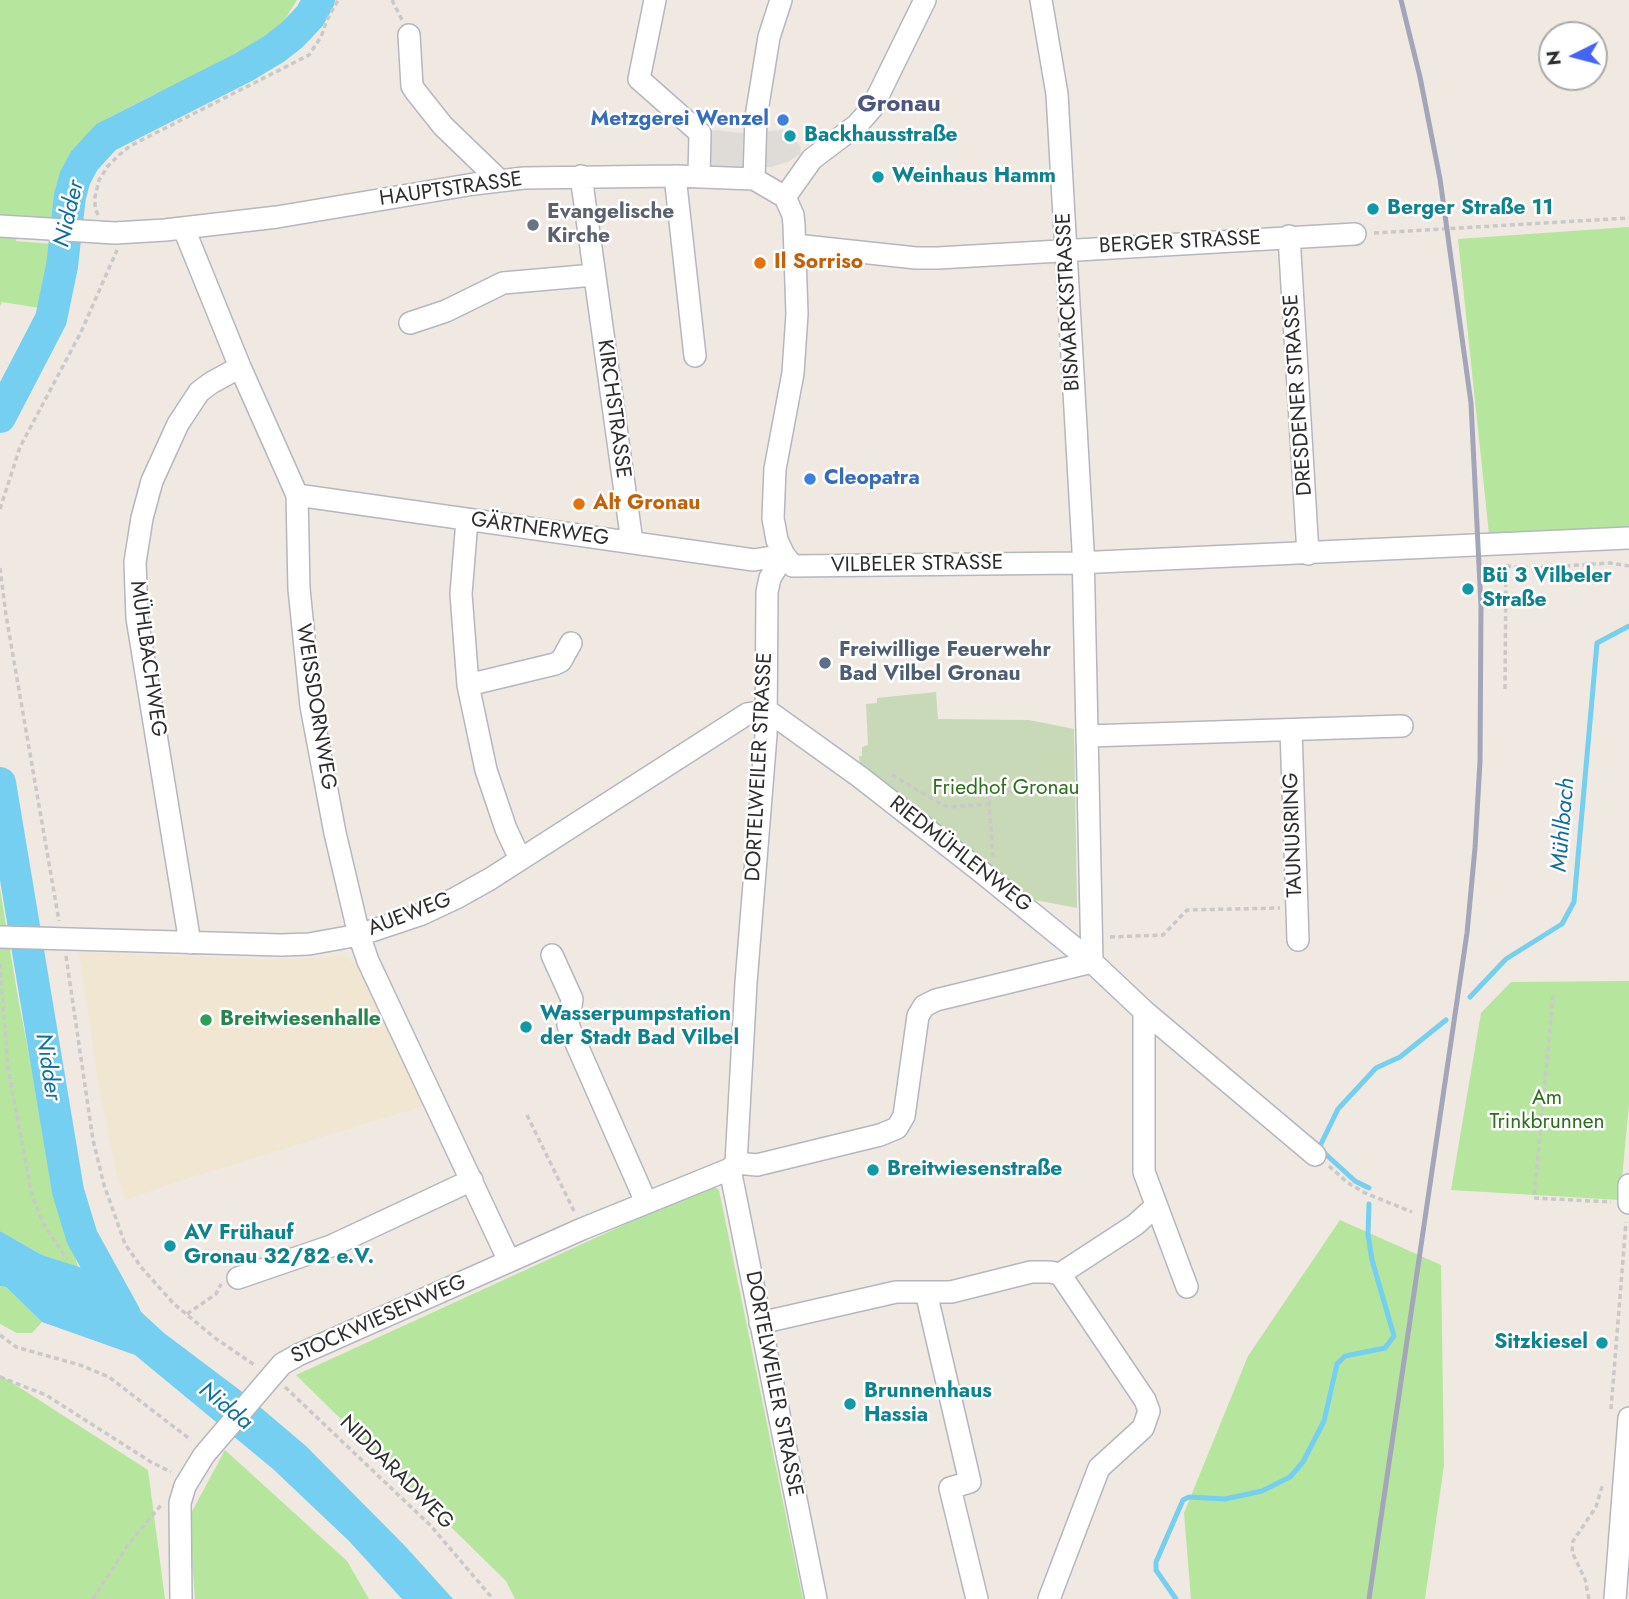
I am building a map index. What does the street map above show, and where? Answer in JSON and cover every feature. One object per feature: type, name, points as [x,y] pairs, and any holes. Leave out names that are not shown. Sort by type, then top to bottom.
[{"type":"street","points":[[655,0],[639,79],[700,133],[699,176]]},
{"type":"street","points":[[754,179],[756,117],[769,37],[780,0]]},
{"type":"street","points":[[784,555],[777,540],[773,518],[775,469],[795,352],[797,314],[793,215],[785,197],[811,159],[857,125],[872,108],[925,0]]},
{"type":"street","name":"BISMARCKSTRASSE","points":[[1041,0],[1057,94],[1083,562]]},
{"type":"street","points":[[409,35],[412,86],[415,92],[443,126],[499,180]]},
{"type":"street","name":"HAUPTSTRASSE","points":[[10,227],[122,233],[184,229],[278,217],[499,180],[581,176],[754,179],[785,197]]},
{"type":"street","name":"KIRCHSTRASSE","points":[[581,176],[632,542]]},
{"type":"street","points":[[675,176],[695,356]]},
{"type":"street","name":"WEISSDORNWEG","points":[[184,229],[240,367],[297,495],[299,589],[311,706],[335,833],[359,935],[368,961],[509,1261]]},
{"type":"street","name":"BERGER STRASSE","points":[[795,245],[928,258],[1355,234]]},
{"type":"street","name":"DRESDENER STRASSE","points":[[1289,236],[1308,554]]},
{"type":"street","points":[[410,323],[446,311],[503,283],[594,275]]},
{"type":"street","name":"MÜHLBACHWEG","points":[[190,943],[137,618],[135,562],[142,518],[152,481],[178,424],[200,393],[211,383],[240,367]]},
{"type":"street","name":"GÄRTNERWEG","points":[[297,495],[754,560],[784,555]]},
{"type":"street","points":[[467,520],[461,594],[468,685],[488,779],[520,859]]},
{"type":"street","name":"VILBELER STRASSE","points":[[784,555],[793,566],[1083,562],[1629,538]]},
{"type":"street","name":"DORTELWEILER STRASSE","points":[[784,555],[770,578],[767,592],[768,710],[746,983],[731,1069],[739,1132],[733,1166],[760,1323],[816,1599]]},
{"type":"street","points":[[733,1166],[757,1165],[880,1135],[897,1128],[904,1116],[918,1016],[923,1006],[936,1000],[1092,962],[1083,562]]},
{"type":"street","points":[[468,685],[555,664],[561,661],[570,643]]},
{"type":"street","name":"AUEWEG","points":[[2,937],[309,944],[359,935],[422,914],[456,898],[747,714],[768,710]]},
{"type":"street","name":"RIEDMÜHLENWEG","points":[[768,710],[860,777],[984,874],[1092,962],[1144,1011],[1315,1155]]},
{"type":"street","points":[[1088,736],[1402,726]]},
{"type":"street","name":"TAUNUSRING","points":[[1291,730],[1297,940]]},
{"type":"street","points":[[552,955],[572,999],[568,1025],[646,1202]]},
{"type":"street","points":[[1144,1011],[1143,1164],[1155,1207],[1187,1287]]},
{"type":"street","name":"STOCKWIESENWEG","points":[[181,1599],[180,1503],[187,1483],[211,1446],[282,1364],[509,1261],[733,1166]]},
{"type":"street","points":[[238,1279],[331,1246],[472,1180]]},
{"type":"street","points":[[760,1323],[896,1292],[951,1292],[1031,1272],[1060,1274],[1135,1226],[1155,1207]]},
{"type":"street","points":[[1049,1599],[1099,1468],[1143,1427],[1149,1410],[1145,1400],[1060,1274]]},
{"type":"street","points":[[926,1292],[970,1482],[950,1488],[976,1599]]},
{"type":"street","points":[[1615,1599],[1620,1418]]},
{"type":"path","points":[[100,217],[95,208],[99,180],[107,166],[119,155],[131,146],[309,55],[321,37],[338,0]]},
{"type":"path","points":[[1355,234],[1629,218]]},
{"type":"path","points":[[0,509],[20,447],[81,332],[122,233]]},
{"type":"path","points":[[1504,689],[1507,566],[1533,568],[1609,563],[1629,566]]},
{"type":"path","name":"NIDDARADWEG","points":[[0,568],[63,940],[93,1140],[125,1244],[141,1268],[187,1314],[269,1377],[422,1517],[493,1599]]},
{"type":"path","points":[[891,775],[943,805],[990,804]]},
{"type":"path","points":[[984,874],[994,853],[988,789],[1010,787],[1010,792],[1089,788]]},
{"type":"path","points":[[1111,937],[1163,935],[1187,911],[1296,907]]},
{"type":"path","points":[[0,964],[8,1068],[32,1196],[43,1223],[66,1260]]},
{"type":"path","points":[[1553,995],[1534,1198],[1629,1197],[1620,1418]]},
{"type":"path","points":[[527,1115],[582,1229]]},
{"type":"path","points":[[1315,1155],[1348,1183],[1365,1193],[1412,1212]]},
{"type":"path","points":[[187,1314],[216,1294],[221,1284],[238,1279]]},
{"type":"path","points":[[0,1335],[16,1347],[80,1365],[109,1377],[211,1446]]},
{"type":"path","points":[[0,1377],[46,1395],[187,1483],[152,1515],[127,1546],[93,1599]]},
{"type":"path","points":[[1589,1599],[1585,1579],[1573,1552],[1573,1541],[1596,1507],[1606,1472]]},
{"type":"shaded area","points":[[716,130],[740,133],[783,130],[782,140],[797,142],[801,147],[800,154],[788,162],[771,167],[699,166],[700,133]]},
{"type":"shaded area","points":[[79,952],[271,960],[320,958],[342,954],[361,969],[426,1105],[126,1200],[117,1177],[98,1080]]},
{"type":"green space","points":[[0,0],[297,0],[281,26],[276,28],[279,31],[228,65],[155,94],[106,119],[83,140],[67,162],[59,180],[58,218],[20,217],[18,221],[0,218]]},
{"type":"green space","points":[[1629,227],[1629,527],[1489,534],[1458,239]]},
{"type":"green space","points":[[0,233],[18,236],[16,241],[52,244],[46,309],[2,302],[0,306]]},
{"type":"green space","name":"Friedhof Gronau","points":[[936,692],[938,719],[1029,720],[1074,729],[1077,908],[1035,900],[860,764],[862,747],[868,745],[866,704],[877,703],[877,698]]},
{"type":"green space","points":[[0,889],[52,1174],[78,1267],[42,1255],[0,1231]]},
{"type":"green space","name":"Am Trinkbrunnen","points":[[1629,981],[1629,1104],[1620,1200],[1451,1190],[1481,1013],[1511,982]]},
{"type":"green space","points":[[711,1185],[719,1190],[803,1599],[515,1599],[506,1581],[296,1375]]},
{"type":"green space","points":[[1340,1220],[1441,1265],[1444,1465],[1425,1599],[1191,1599],[1184,1513],[1248,1356]]},
{"type":"green space","points":[[0,1286],[6,1287],[42,1322],[32,1333],[17,1333],[0,1324]]},
{"type":"green space","points":[[0,1375],[148,1470],[165,1599],[0,1599]]},
{"type":"green space","points":[[225,1450],[347,1561],[369,1599],[195,1599],[189,1517]]},
{"type":"water","name":"Nidda","points":[[0,1231],[42,1255],[95,1272],[114,1287],[164,1333],[241,1391],[306,1446],[406,1547],[453,1599],[402,1599],[349,1541],[273,1469],[135,1355],[42,1322],[6,1287],[0,1286]]},
{"type":"waterway","name":"Nidder","points":[[0,417],[51,319],[62,266],[70,196],[84,161],[106,137],[274,49],[310,16],[319,0]]},
{"type":"waterway","name":"Mühlbach","points":[[1470,997],[1506,959],[1562,924],[1574,902],[1597,643],[1629,626]]},
{"type":"waterway","name":"Nidder","points":[[0,783],[68,1191],[82,1237],[125,1315]]},
{"type":"waterway","name":"Mühlbach","points":[[1369,1188],[1355,1181],[1319,1148],[1338,1109],[1376,1068],[1400,1057],[1446,1020]]},
{"type":"waterway","name":"Mühlbach","points":[[1176,1599],[1156,1570],[1156,1562],[1183,1500],[1189,1497],[1225,1499],[1262,1491],[1290,1477],[1303,1462],[1324,1421],[1337,1364],[1345,1356],[1385,1348],[1394,1336],[1372,1260],[1368,1234],[1369,1204]]},
{"type":"railway","points":[[1369,1599],[1467,933],[1480,761],[1481,606],[1471,403],[1440,179],[1420,77],[1401,0]]},
{"type":"place","name":"Metzgerei Wenzel","points":[[783,120]]},
{"type":"place","name":"Backhausstraße","points":[[790,136]]},
{"type":"place","name":"Weinhaus Hamm","points":[[878,177]]},
{"type":"place","name":"Berger Straße 11","points":[[1373,209]]},
{"type":"place","name":"Evangelische Kirche","points":[[533,225]]},
{"type":"place","name":"Il Sorriso","points":[[760,263]]},
{"type":"place","name":"Cleopatra","points":[[810,479]]},
{"type":"place","name":"Alt Gronau","points":[[579,504]]},
{"type":"place","name":"Bü 3 Vilbeler Straße","points":[[1468,589]]},
{"type":"place","name":"Freiwillige Feuerwehr Bad Vilbel Gronau","points":[[825,663]]},
{"type":"place","name":"Breitwiesenhalle","points":[[206,1020]]},
{"type":"place","name":"Wasserpumpstation der Stadt Bad Vilbel","points":[[526,1027]]},
{"type":"place","name":"Breitwiesenstraße","points":[[873,1170]]},
{"type":"place","name":"AV Frühauf Gronau 32/82 e.V.","points":[[170,1246]]},
{"type":"place","name":"Sitzkiesel","points":[[1602,1343]]},
{"type":"place","name":"Brunnenhaus Hassia","points":[[850,1404]]},
{"type":"district","name":"Gronau","points":[[899,105]]}]
